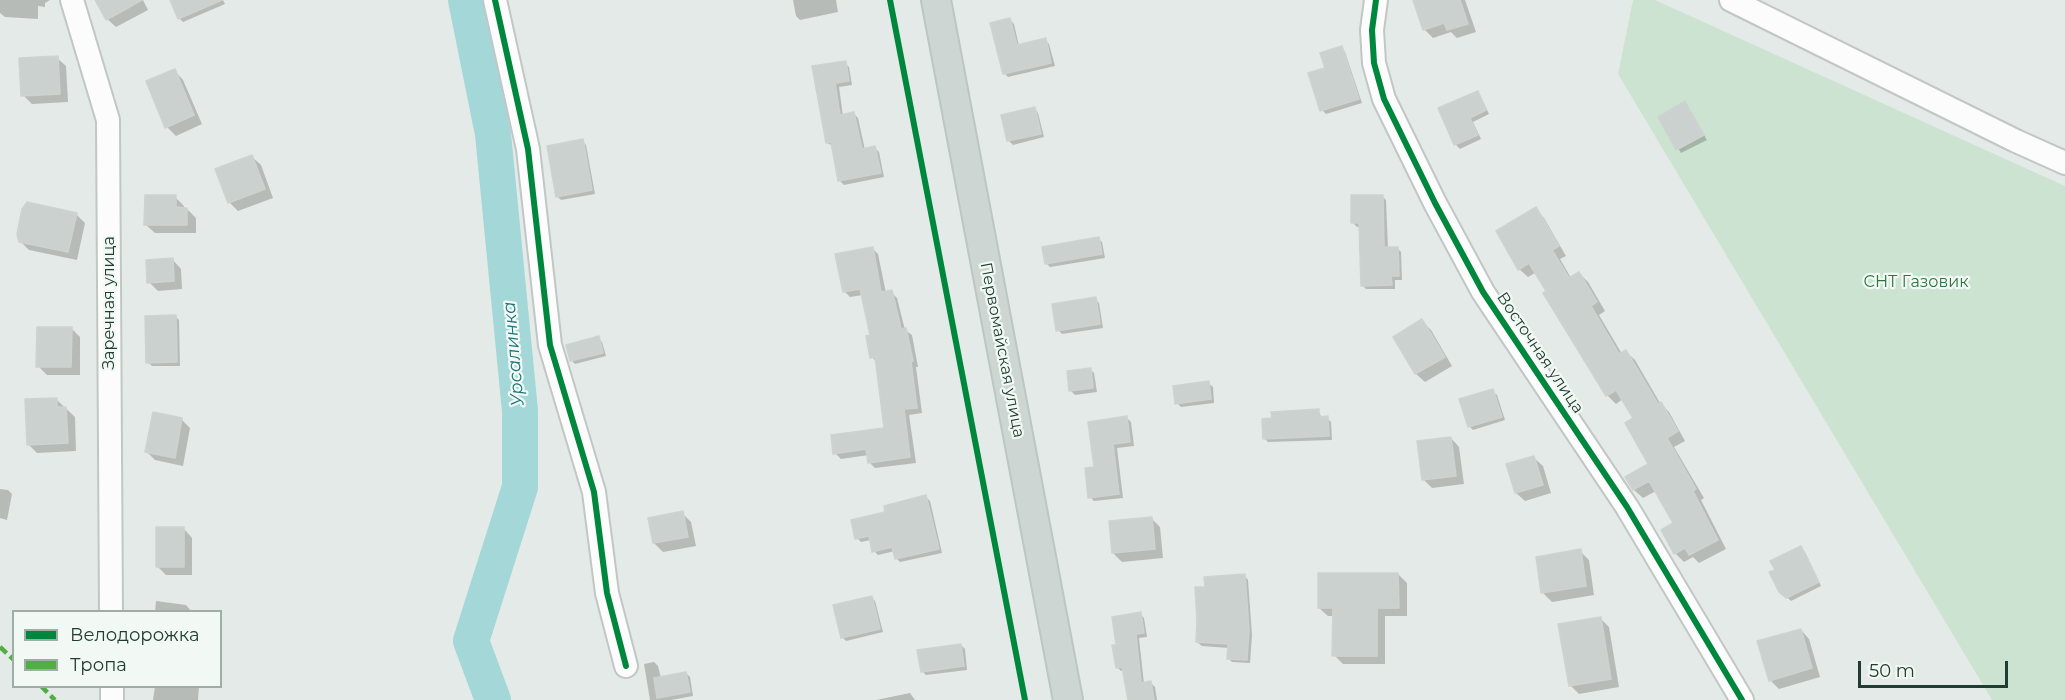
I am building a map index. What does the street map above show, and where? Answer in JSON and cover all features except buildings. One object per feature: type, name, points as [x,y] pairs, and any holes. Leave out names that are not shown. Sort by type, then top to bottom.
[{"type":"main road","name":"Первомайская улица","points":[[936,0],[1068,700]]},
{"type":"street","name":"Заречная улица","points":[[72,0],[108,120],[111,610]]},
{"type":"street","points":[[495,0],[528,149],[550,345],[594,492],[607,593],[626,666]]},
{"type":"street","name":"Восточная улица","points":[[1376,0],[1372,30],[1374,63],[1384,99],[1435,203],[1483,292],[1627,507],[1742,700]]},
{"type":"street","points":[[1731,0],[2065,163]]},
{"type":"green space","name":"СНТ Газовик","points":[[1633,0],[1655,0],[2065,186],[2065,700],[1992,700],[1618,74]]},
{"type":"waterway","name":"Урсалинка","points":[[466,0],[493,134],[520,411],[520,487],[471,641],[493,700]]},
{"type":"marked path","points":[[0,647],[12,658]]},
{"type":"marked path","points":[[43,688],[55,700]]},
{"type":"cycle path","points":[[495,0],[528,149],[550,345],[594,492],[607,593],[626,666]]},
{"type":"cycle path","points":[[890,0],[1025,700]]},
{"type":"cycle path","points":[[1376,0],[1372,30],[1374,63],[1384,99],[1435,203],[1483,292],[1627,507],[1742,700]]}]
